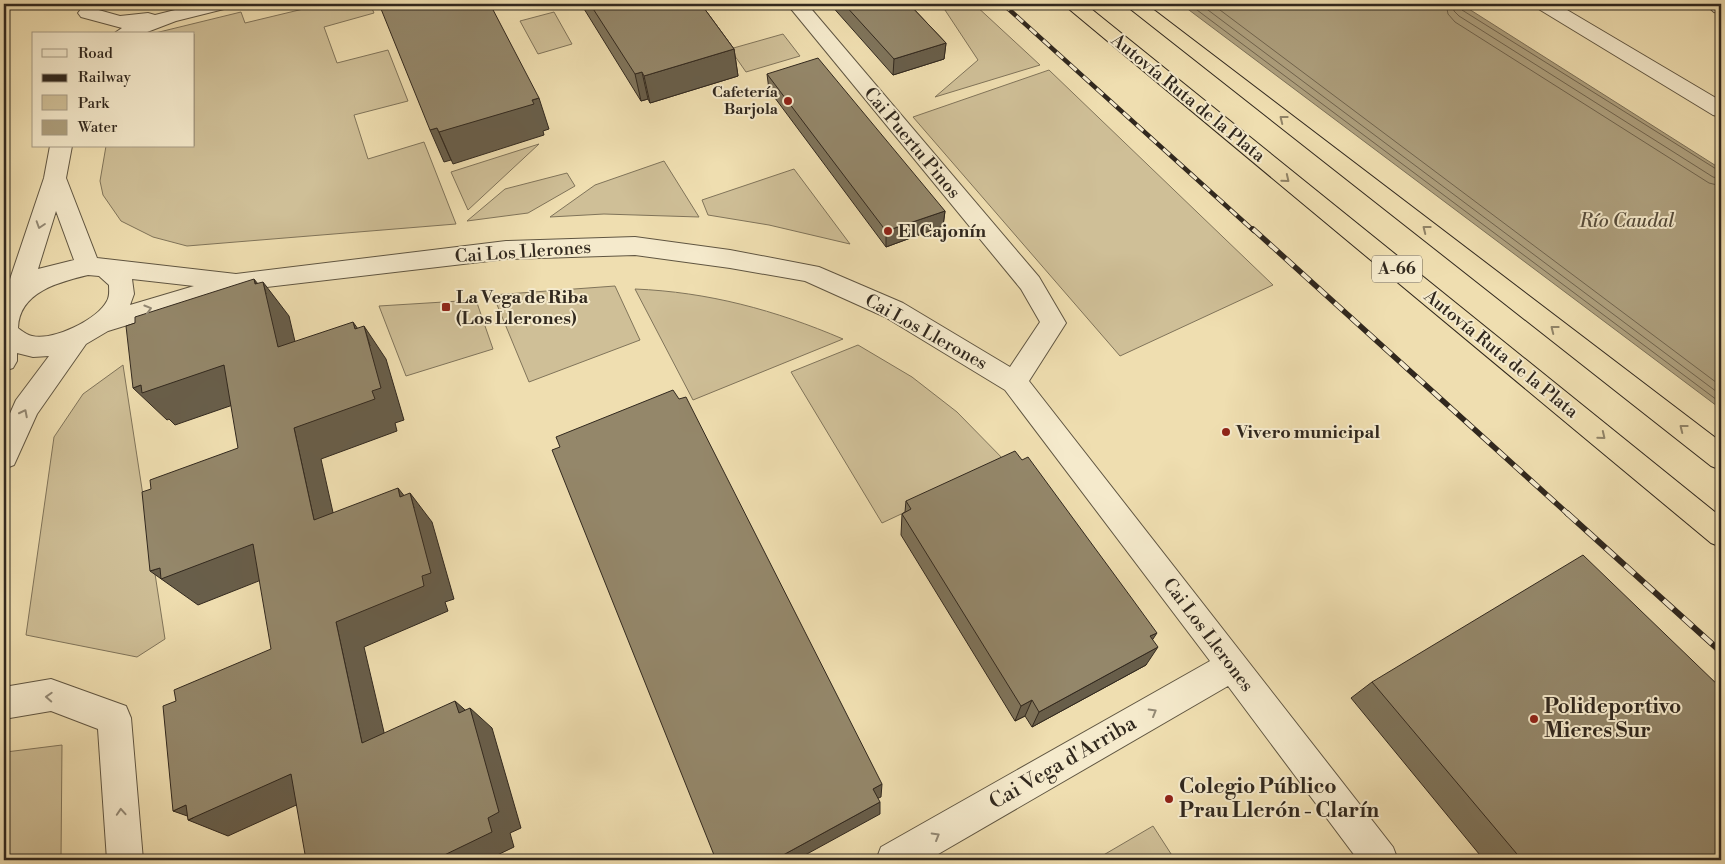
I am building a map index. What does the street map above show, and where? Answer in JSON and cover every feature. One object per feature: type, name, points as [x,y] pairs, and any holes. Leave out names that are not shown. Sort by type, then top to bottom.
[{"type":"highway","name":"Autovía Ruta de la Plata","points":[[1073,4],[1721,534]]},
{"type":"highway","name":"A-66","points":[[1134,4],[1721,458]]},
{"type":"street","points":[[128,32],[169,17],[221,4]]},
{"type":"street","name":"Cai Puertu Pinos","points":[[797,4],[1030,283],[1053,323],[1014,382]]},
{"type":"street","points":[[1544,4],[1721,110]]},
{"type":"street","points":[[1715,4],[1721,8]]},
{"type":"street","points":[[83,32],[89,8],[119,22],[169,17]]},
{"type":"street","points":[[4,361],[6,314],[17,297],[55,178],[61,148]]},
{"type":"street","points":[[55,178],[97,267],[121,282],[120,301],[102,323]]},
{"type":"street","name":"Cai Los Llerones","points":[[241,281],[506,250],[635,246],[730,259],[810,273],[894,310],[1014,382],[1380,860]]},
{"type":"street","points":[[17,297],[46,276],[97,267],[241,281]]},
{"type":"street","points":[[6,333],[23,344],[50,346],[76,338],[102,323],[241,281]]},
{"type":"street","points":[[4,457],[26,408],[76,338]]},
{"type":"street","name":"Cai Vega d'Arriba","points":[[894,860],[1232,666]]},
{"type":"street","points":[[4,703],[51,695],[114,718],[125,860]]},
{"type":"green space","points":[[324,4],[370,4],[374,13],[324,27],[337,63],[388,50],[408,101],[354,115],[368,159],[424,142],[456,224],[187,246],[153,237],[121,221],[103,195],[100,181],[106,148],[195,148],[195,32],[159,32],[241,12],[245,23]]},
{"type":"green space","points":[[941,4],[974,4],[1040,65],[935,97],[978,60]]},
{"type":"green space","points":[[554,12],[572,44],[538,54],[520,21]]},
{"type":"green space","points":[[783,34],[800,56],[746,72],[730,49]]},
{"type":"green space","points":[[1049,70],[1273,285],[1120,356],[913,117]]},
{"type":"green space","points":[[539,144],[468,210],[451,172]]},
{"type":"green space","points":[[664,161],[699,217],[604,214],[550,217],[595,185]]},
{"type":"green space","points":[[794,169],[850,244],[769,225],[708,215],[702,200]]},
{"type":"green space","points":[[567,173],[575,186],[528,213],[467,221],[505,189]]},
{"type":"green space","points":[[615,286],[640,340],[529,382],[493,295]]},
{"type":"green space","points":[[635,289],[689,294],[741,304],[792,319],[843,339],[693,400]]},
{"type":"green space","points":[[476,300],[493,349],[406,376],[379,306]]},
{"type":"green space","points":[[858,345],[912,377],[957,412],[1008,464],[882,523],[791,372]]},
{"type":"green space","points":[[123,365],[165,639],[137,657],[26,635],[54,437],[83,394]]},
{"type":"green space","points":[[62,745],[61,860],[4,860],[4,765],[6,752]]},
{"type":"green space","points":[[1153,826],[1175,860],[1095,860]]},
{"type":"water","name":"Río Caudal","points":[[1181,4],[1461,4],[1721,169],[1721,409]]},
{"type":"building","points":[[379,4],[490,4],[539,98],[532,100],[534,104],[439,132],[437,128],[430,130]]},
{"type":"building","points":[[590,4],[701,4],[734,49],[644,76],[642,72],[635,74]]},
{"type":"building","points":[[844,4],[909,4],[946,43],[894,59]]},
{"type":"building","points":[[818,58],[945,211],[886,231],[767,74]]},
{"type":"building","points":[[254,279],[255,284],[263,282],[278,347],[353,322],[355,329],[364,326],[381,388],[372,391],[375,399],[294,428],[314,520],[398,488],[400,497],[410,493],[431,573],[422,576],[424,586],[336,622],[362,743],[455,701],[459,713],[470,708],[499,812],[488,818],[492,832],[434,860],[306,860],[291,774],[188,820],[186,805],[173,811],[163,706],[176,701],[174,690],[271,649],[253,544],[161,579],[160,568],[150,571],[142,492],[151,489],[150,480],[238,448],[224,365],[142,393],[141,385],[133,388],[126,326],[135,323],[135,317]]},
{"type":"building","points":[[673,390],[679,399],[686,397],[882,784],[873,789],[880,802],[774,860],[716,860],[552,450],[560,447],[556,437]]},
{"type":"building","points":[[1015,451],[1022,460],[1028,457],[1157,633],[1150,636],[1158,647],[1039,712],[1032,700],[1021,706],[902,514],[911,509],[906,501]]},
{"type":"building","name":"Polideportivo Mieres Sur","points":[[1583,555],[1721,688],[1721,860],[1522,860],[1372,682]]},
{"type":"railway","points":[[1003,4],[1254,231]]},
{"type":"railway","points":[[1253,229],[1568,514]]},
{"type":"railway","points":[[1567,513],[1721,652]]},
{"type":"place","name":"Cafetería Barjola","points":[[788,101]]},
{"type":"place","name":"El Cajonín","points":[[888,231]]},
{"type":"place","name":"La Vega de Riba (Los Llerones)","points":[[446,307]]},
{"type":"place","name":"Vivero municipal","points":[[1226,432]]},
{"type":"place","name":"Polideportivo Mieres Sur","points":[[1534,719]]},
{"type":"place","name":"Colegio Público Prau Llerón - Clarín","points":[[1169,799]]}]
